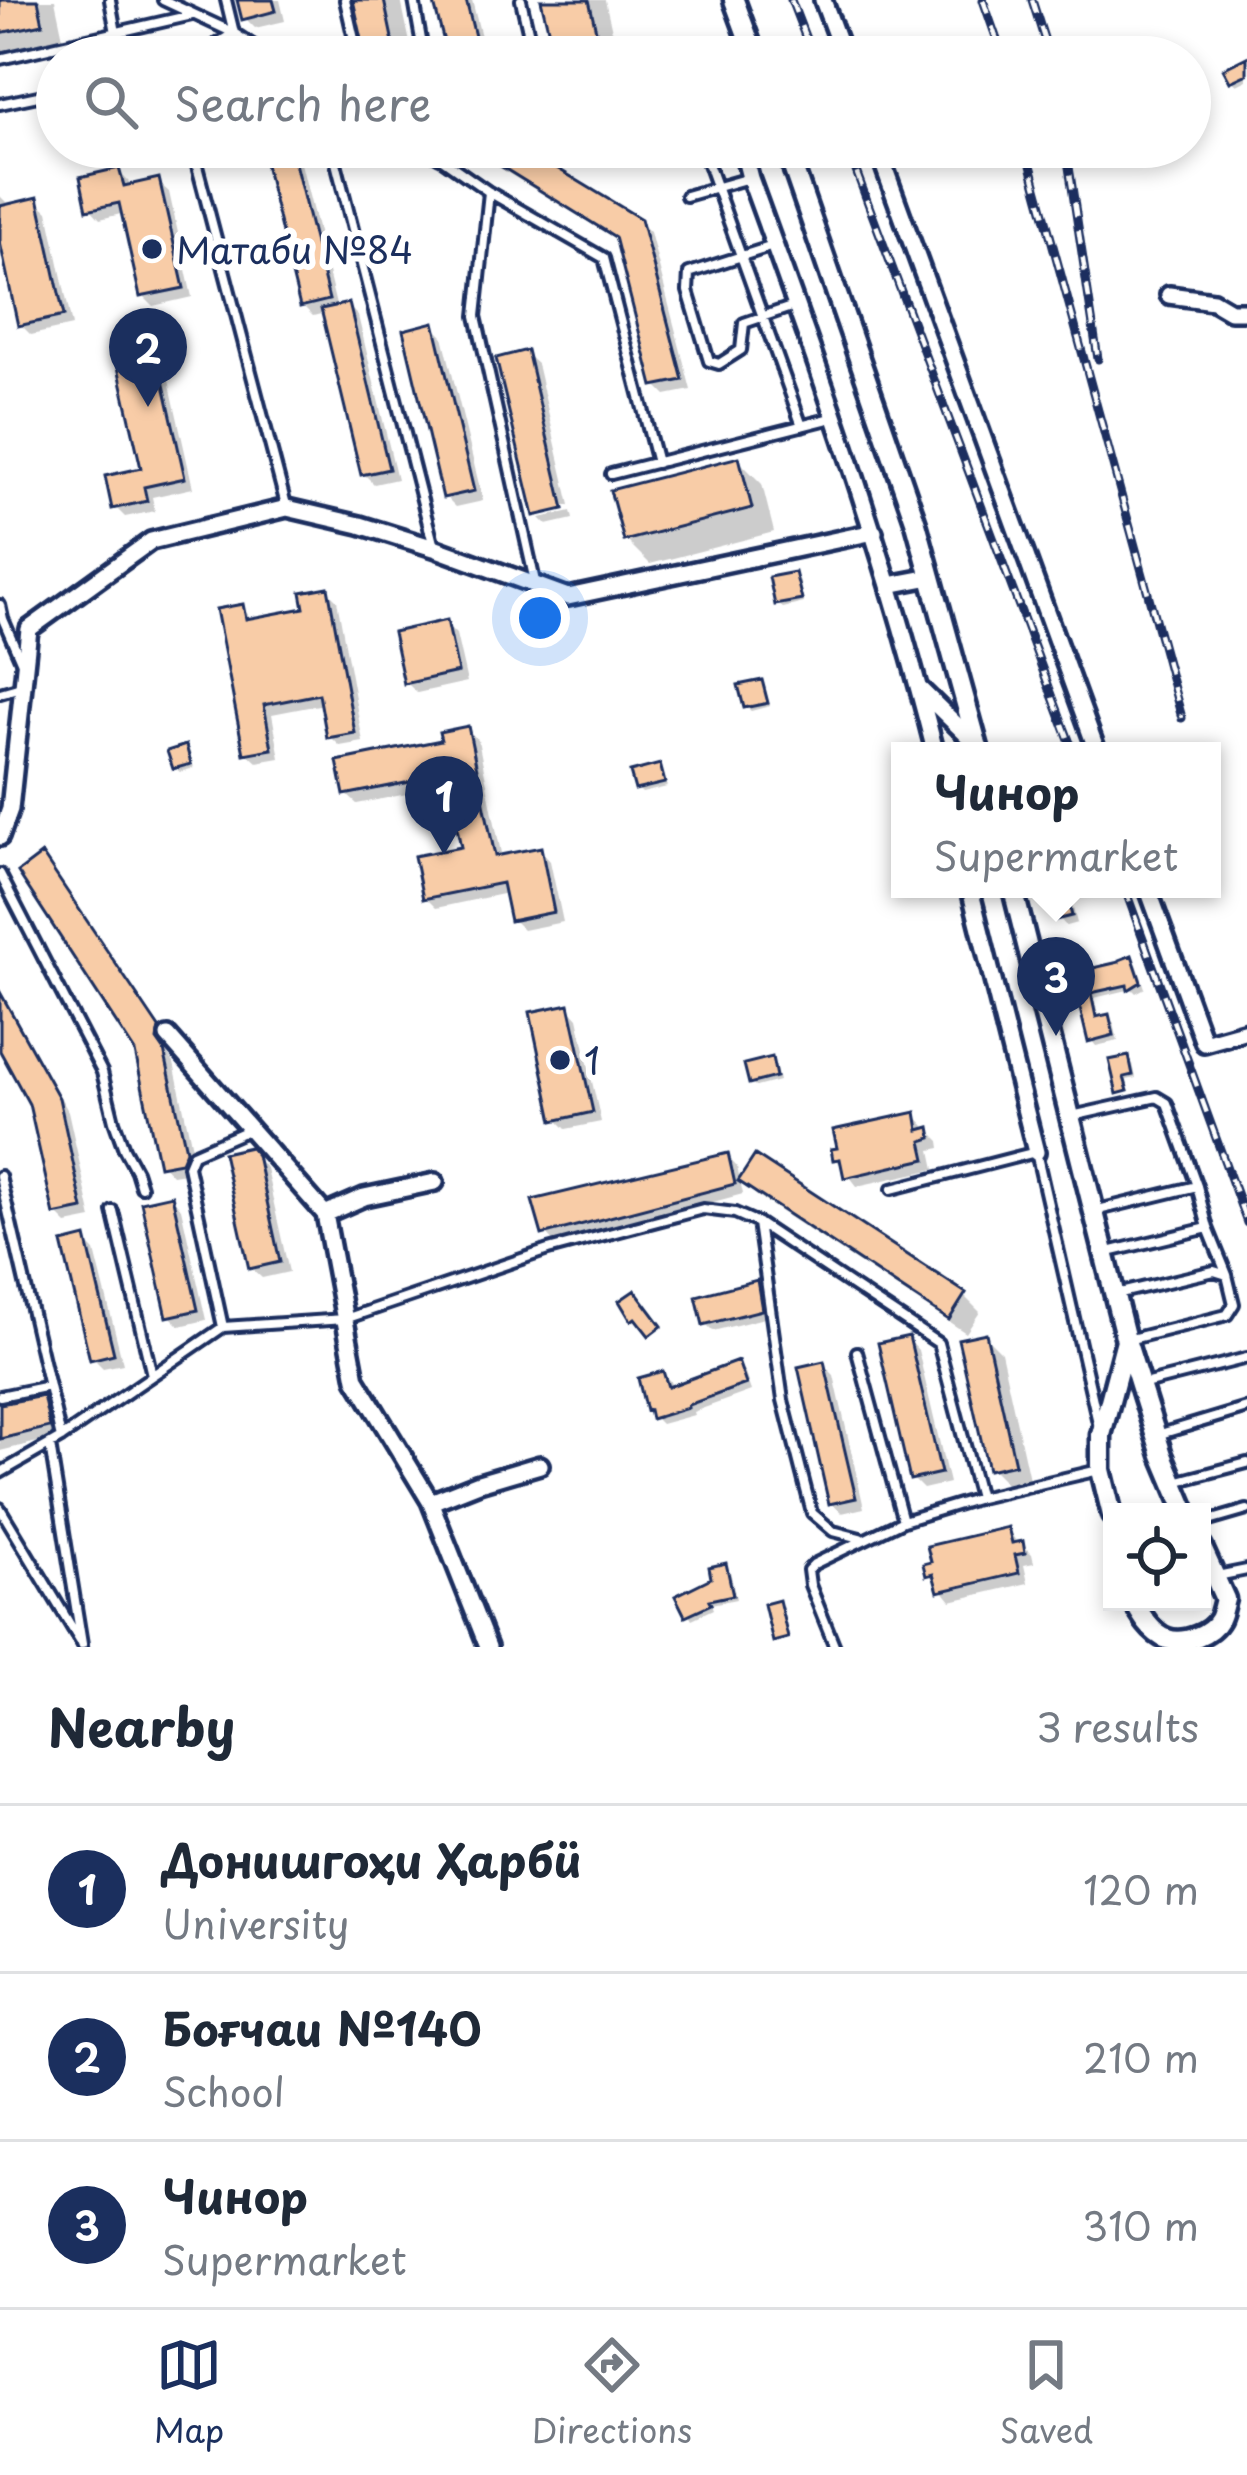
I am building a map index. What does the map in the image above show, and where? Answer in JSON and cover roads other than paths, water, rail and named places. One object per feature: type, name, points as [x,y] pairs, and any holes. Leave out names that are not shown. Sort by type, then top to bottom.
[{"type":"street","points":[[734,0],[746,36]]},
{"type":"street","points":[[823,0],[836,36]]},
{"type":"street","points":[[747,168],[874,532],[933,742]]},
{"type":"street","points":[[793,168],[916,523],[976,742]]},
{"type":"street","points":[[885,168],[1094,742]]},
{"type":"street","points":[[1169,295],[1247,311]]},
{"type":"street","points":[[0,837],[29,629],[151,541],[286,508],[434,548],[568,597],[874,532]]},
{"type":"street","points":[[889,585],[931,577]]},
{"type":"street","points":[[919,688],[972,742]]},
{"type":"street","points":[[972,898],[1036,1152]]},
{"type":"street","points":[[1015,898],[1126,1340],[1182,1503]]},
{"type":"street","points":[[1151,898],[1204,1043],[1247,1031]]},
{"type":"street","points":[[168,1036],[325,1214],[356,1379],[431,1502],[488,1647]]},
{"type":"street","points":[[325,1214],[364,1197],[435,1182]]},
{"type":"street","points":[[1109,1503],[1101,1470],[1101,1435],[1126,1340]]},
{"type":"street","points":[[431,1502],[540,1466]]},
{"type":"street","points":[[1139,1611],[1166,1639],[1206,1642],[1225,1599],[1211,1566]]},
{"type":"lane","points":[[110,0],[116,33]]},
{"type":"lane","points":[[163,0],[239,36]]},
{"type":"lane","points":[[226,0],[234,33]]},
{"type":"lane","points":[[345,0],[353,36]]},
{"type":"lane","points":[[414,0],[420,36]]},
{"type":"lane","points":[[521,0],[529,36]]},
{"type":"lane","points":[[103,36],[192,15]]},
{"type":"lane","points":[[229,36],[234,33]]},
{"type":"lane","points":[[0,59],[36,51]]},
{"type":"lane","points":[[0,104],[36,96]]},
{"type":"lane","points":[[197,168],[286,508]]},
{"type":"lane","points":[[337,168],[434,548]]},
{"type":"lane","points":[[455,168],[604,258],[657,463]]},
{"type":"lane","points":[[710,168],[802,426]]},
{"type":"lane","points":[[686,196],[750,178]]},
{"type":"lane","points":[[489,192],[476,316],[537,587]]},
{"type":"lane","points":[[775,245],[689,272],[688,290],[710,361],[718,364],[741,350],[744,323],[796,305]]},
{"type":"lane","points":[[611,474],[836,417]]},
{"type":"lane","points":[[0,604],[24,678],[0,693]]},
{"type":"lane","points":[[0,874],[102,1072],[114,1121],[141,1187]]},
{"type":"lane","points":[[1070,1117],[1156,1097],[1167,1103],[1227,1275],[1234,1304],[1227,1315],[1126,1340]]},
{"type":"lane","points":[[223,1327],[188,1166],[193,1154],[250,1129]]},
{"type":"lane","points":[[892,1189],[1036,1152],[1101,1435]]},
{"type":"lane","points":[[0,1176],[61,1438]]},
{"type":"lane","points":[[1094,1211],[1197,1186]]},
{"type":"lane","points":[[0,1474],[223,1327],[345,1319],[548,1250],[703,1209],[735,1213],[758,1223],[938,1343],[980,1498]]},
{"type":"lane","points":[[112,1211],[152,1375]]},
{"type":"lane","points":[[758,1223],[783,1400],[812,1513],[833,1532],[861,1538]]},
{"type":"lane","points":[[1104,1253],[1208,1228]]},
{"type":"lane","points":[[1114,1294],[1214,1271],[1227,1275]]},
{"type":"lane","points":[[857,1352],[903,1520]]},
{"type":"lane","points":[[1140,1385],[1247,1358]]},
{"type":"lane","points":[[0,1396],[49,1386]]},
{"type":"lane","points":[[1156,1435],[1247,1408]]},
{"type":"lane","points":[[50,1444],[83,1646]]},
{"type":"lane","points":[[1174,1483],[1247,1463]]},
{"type":"lane","points":[[835,1647],[810,1585],[808,1570],[814,1564],[903,1520],[1101,1470]]},
{"type":"lane","points":[[0,1508],[83,1646]]},
{"type":"lane","points":[[1211,1520],[1247,1510]]},
{"type":"lane","points":[[1216,1576],[1247,1570]]},
{"type":"railway","points":[[791,0],[805,36]]},
{"type":"railway","points":[[983,0],[996,36]]},
{"type":"railway","points":[[1032,0],[1043,36]]},
{"type":"railway","points":[[855,168],[1070,742]]},
{"type":"railway","points":[[1032,168],[1182,718]]},
{"type":"railway","points":[[1069,168],[1098,359]]},
{"type":"railway","points":[[1128,898],[1247,1223]]},
{"type":"place","name":"Матаби №84","points":[[152,249]]},
{"type":"place","name":"Боғчаи №140","points":[[148,407]]},
{"type":"place","name":"Донишгоҳи Ҳарбӣ","points":[[444,855]]},
{"type":"place","name":"Чинор","points":[[1056,1036]]},
{"type":"place","name":"1","points":[[560,1060]]}]
